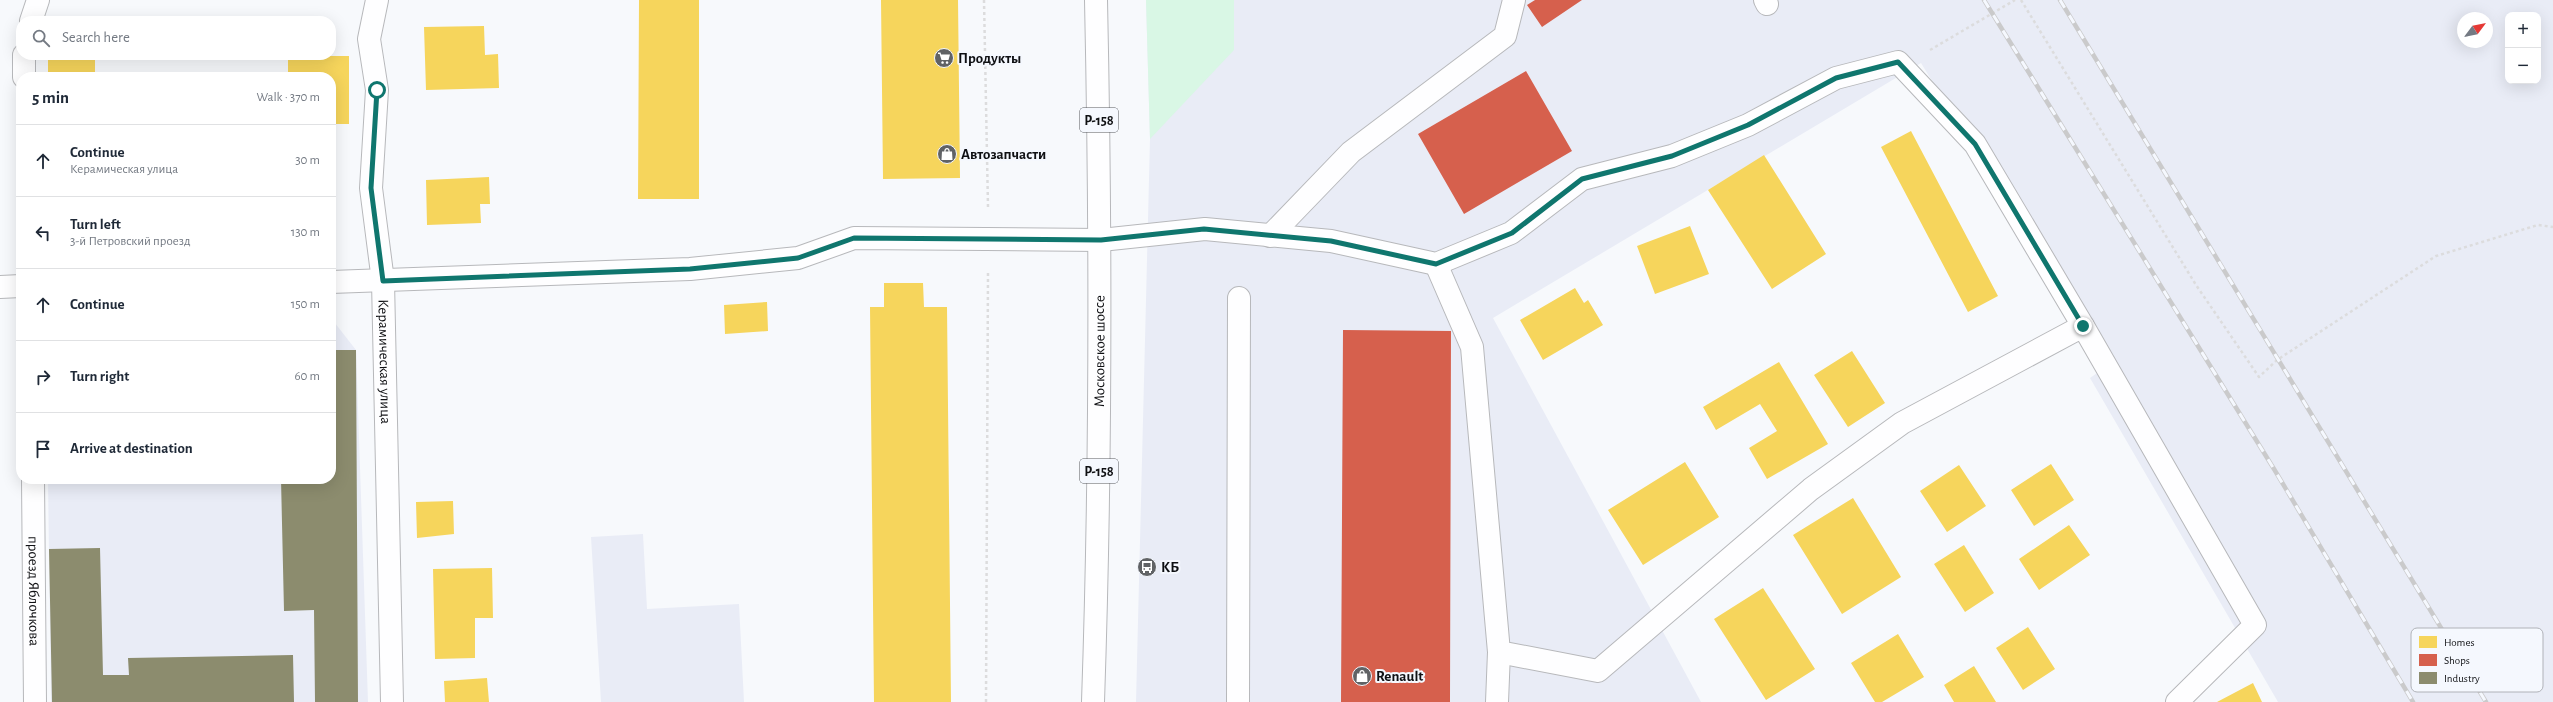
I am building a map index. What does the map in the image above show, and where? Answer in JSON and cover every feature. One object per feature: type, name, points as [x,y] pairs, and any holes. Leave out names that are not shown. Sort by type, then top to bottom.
[{"type":"street","points":[[33,16],[38,0]]},
{"type":"street","name":"Керамическая улица","points":[[376,0],[369,39],[377,90],[371,188],[383,281],[392,702]]},
{"type":"street","name":"Московское шоссе","points":[[1093,702],[1098,569],[1101,240],[1096,0]]},
{"type":"street","points":[[1270,236],[1351,152],[1505,36],[1514,0]]},
{"type":"street","points":[[24,60],[24,72]]},
{"type":"street","points":[[336,282],[697,268],[798,258],[854,238],[988,241],[1101,240],[1204,229],[1331,241],[1436,264],[1512,233],[1582,179],[1672,156],[1748,125],[1836,78],[1898,62],[1975,144],[2083,326],[2254,625],[2177,702]]},
{"type":"street","points":[[1436,264],[1472,347],[1499,652],[1497,702]]},
{"type":"street","points":[[0,287],[16,286]]},
{"type":"street","points":[[1238,702],[1239,298]]},
{"type":"street","points":[[1499,652],[1598,671],[1811,489],[1902,424],[2083,326]]},
{"type":"street","name":"проезд Яблочкова","points":[[33,484],[35,702]]},
{"type":"path","points":[[984,0],[988,241],[986,702]]},
{"type":"path","points":[[1898,62],[1935,48],[2015,0]]},
{"type":"path","points":[[2021,0],[2196,285],[2259,376],[2277,360],[2436,256],[2538,225],[2553,227]]},
{"type":"shaded area","points":[[1146,0],[2553,0],[2553,702],[2278,702],[2090,378],[2107,366],[1921,63],[1493,318],[1701,702],[1136,702],[1150,139]]},
{"type":"shaded area","points":[[336,324],[356,350],[368,702],[51,702],[48,484],[336,484]]},
{"type":"shaded area","points":[[643,534],[647,609],[739,604],[744,702],[601,702],[591,537]]},
{"type":"green space","points":[[1146,0],[1234,0],[1234,50],[1150,139]]},
{"type":"building: Homes","points":[[639,0],[699,0],[699,199],[638,199]]},
{"type":"building: Homes","points":[[881,0],[958,0],[960,178],[883,179]]},
{"type":"building: Homes","points":[[484,26],[485,55],[498,54],[499,88],[426,90],[424,27]]},
{"type":"building: Homes","points":[[336,56],[349,56],[349,124],[336,124],[336,72],[288,72],[288,60],[336,60]]},
{"type":"building: Homes","points":[[48,60],[95,60],[95,72],[48,72]]},
{"type":"building: Homes","points":[[1911,131],[1998,296],[1968,312],[1881,147]]},
{"type":"building: Homes","points":[[1764,155],[1826,254],[1772,289],[1708,190]]},
{"type":"building: Homes","points":[[489,177],[490,204],[480,204],[481,223],[427,225],[426,180]]},
{"type":"building: Homes","points":[[1690,226],[1709,274],[1655,294],[1637,246]]},
{"type":"building: Homes","points":[[884,283],[923,283],[924,307],[947,307],[951,702],[874,702],[870,307],[884,307]]},
{"type":"building: Homes","points":[[1575,288],[1584,303],[1588,300],[1603,325],[1543,360],[1520,320]]},
{"type":"building: Homes","points":[[767,302],[768,331],[725,334],[724,305]]},
{"type":"building: Homes","points":[[1852,351],[1885,403],[1848,427],[1814,375]]},
{"type":"building: Homes","points":[[1779,362],[1828,444],[1767,479],[1749,448],[1777,431],[1760,404],[1716,430],[1703,407]]},
{"type":"building: Homes","points":[[1685,462],[1719,517],[1643,565],[1608,510]]},
{"type":"building: Homes","points":[[2051,464],[2074,500],[2034,526],[2011,490]]},
{"type":"building: Homes","points":[[1959,465],[1986,506],[1947,532],[1920,491]]},
{"type":"building: Homes","points":[[1853,498],[1901,577],[1842,614],[1793,535]]},
{"type":"building: Homes","points":[[453,501],[454,534],[417,538],[416,502]]},
{"type":"building: Homes","points":[[2069,525],[2090,555],[2039,590],[2019,559]]},
{"type":"building: Homes","points":[[1964,545],[1994,593],[1965,612],[1934,564]]},
{"type":"building: Homes","points":[[492,568],[493,618],[475,618],[475,658],[435,659],[433,569]]},
{"type":"building: Homes","points":[[1763,588],[1815,669],[1766,700],[1714,619]]},
{"type":"building: Homes","points":[[2028,627],[2055,669],[2023,690],[1996,648]]},
{"type":"building: Homes","points":[[1898,634],[1924,677],[1882,702],[1875,702],[1851,663]]},
{"type":"building: Homes","points":[[1974,666],[1996,702],[1954,702],[1944,685]]},
{"type":"building: Homes","points":[[487,678],[489,702],[445,702],[444,681]]},
{"type":"building: Homes","points":[[2253,683],[2262,702],[2217,702]]},
{"type":"building: Shops","points":[[1535,0],[1582,0],[1542,27],[1527,5]]},
{"type":"building: Shops","points":[[1526,71],[1572,151],[1464,214],[1418,134]]},
{"type":"building: Shops","points":[[1343,330],[1451,331],[1450,702],[1341,702]]},
{"type":"building: Industry","points":[[336,350],[356,350],[358,702],[315,702],[314,610],[284,611],[281,484],[336,484]]},
{"type":"building: Industry","points":[[100,548],[103,675],[129,675],[128,658],[293,655],[294,702],[52,702],[49,549]]},
{"type":"railway","points":[[1984,0],[2274,469],[2413,702]]},
{"type":"railway","points":[[2060,0],[2441,628]]},
{"type":"railway","points":[[2480,692],[2486,702]]},
{"type":"place","name":"Продукты","points":[[944,58]]},
{"type":"place","name":"Автозапчасти","points":[[947,154]]},
{"type":"place","name":"КБ","points":[[1147,567]]},
{"type":"place","name":"Renault","points":[[1362,676]]},
{"type":"route","points":[[377,90],[371,188],[383,281],[690,269],[798,258],[854,238],[988,241],[1101,240],[1204,229],[1331,241],[1398,257],[1436,264],[1512,233],[1582,179],[1672,156],[1748,125],[1836,78],[1898,62],[1975,144],[2083,326]]}]
